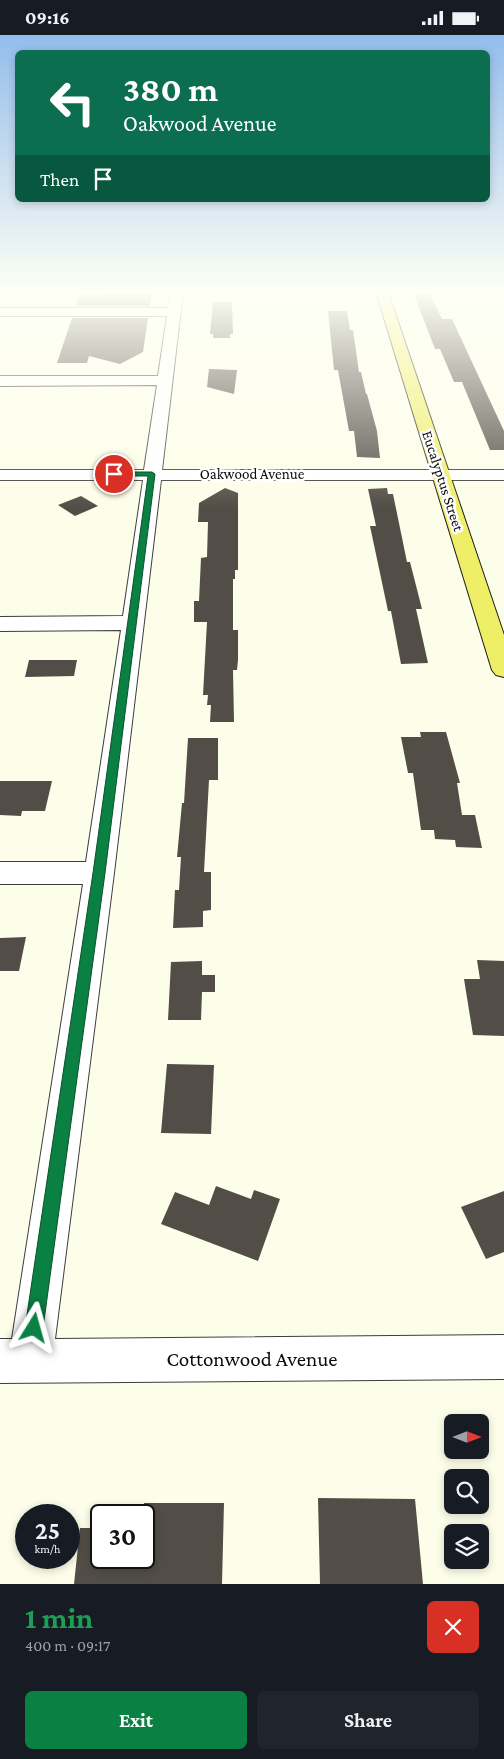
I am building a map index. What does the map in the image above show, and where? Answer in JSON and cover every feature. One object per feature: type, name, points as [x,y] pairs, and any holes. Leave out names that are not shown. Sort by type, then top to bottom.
[{"type":"main road","name":"Eucalyptus Street","points":[[405,364],[504,670]]},
{"type":"street","points":[[15,1361],[99,873],[166,364]]},
{"type":"street","points":[[0,381],[164,380]]},
{"type":"street","name":"Oakwood Avenue","points":[[0,475],[504,475]]},
{"type":"street","points":[[0,624],[133,623]]},
{"type":"street","points":[[0,873],[99,873]]},
{"type":"street","name":"Cottonwood Avenue","points":[[15,1361],[504,1357]]},
{"type":"building","points":[[333,364],[358,364],[377,431],[380,458],[357,457],[354,431],[349,431],[338,370],[334,370]]},
{"type":"building","points":[[446,364],[473,364],[504,431],[504,450],[490,450],[462,382],[454,382]]},
{"type":"building","points":[[209,369],[237,370],[234,394],[207,387]]},
{"type":"building","points":[[225,488],[238,493],[238,570],[235,570],[235,579],[233,579],[233,630],[238,630],[238,660],[237,670],[233,670],[234,722],[210,722],[211,705],[207,705],[208,695],[203,695],[207,622],[194,622],[194,601],[199,601],[201,558],[207,557],[208,522],[198,522],[199,503]]},
{"type":"building","points":[[387,488],[388,494],[393,494],[407,562],[410,562],[422,609],[416,609],[428,663],[401,664],[391,611],[388,611],[370,526],[376,526],[368,489]]},
{"type":"building","points":[[81,496],[98,506],[75,516],[58,505]]},
{"type":"building","points":[[29,660],[77,660],[74,676],[25,677]]},
{"type":"building","points":[[420,732],[446,732],[460,783],[457,783],[462,815],[475,815],[482,848],[456,847],[455,840],[435,839],[434,830],[421,830],[413,773],[408,773],[401,737],[421,737]]},
{"type":"building","points":[[188,738],[218,738],[218,780],[209,780],[204,872],[211,872],[211,910],[203,911],[203,927],[173,928],[175,890],[179,890],[181,857],[177,857],[182,803],[184,803]]},
{"type":"building","points":[[0,781],[52,781],[45,811],[22,811],[21,816],[0,815]]},
{"type":"building","points":[[26,937],[19,971],[0,971],[0,938]]},
{"type":"building","points":[[477,960],[504,961],[504,1036],[473,1035],[464,979],[480,979]]},
{"type":"building","points":[[202,961],[202,975],[215,975],[215,992],[202,992],[201,1020],[168,1020],[171,962]]},
{"type":"building","points":[[167,1064],[214,1065],[211,1134],[161,1133]]},
{"type":"building","points":[[216,1186],[251,1199],[254,1190],[280,1199],[258,1261],[161,1224],[175,1192],[209,1205]]},
{"type":"building","points":[[504,1191],[504,1252],[486,1259],[461,1207]]},
{"type":"building","points":[[318,1498],[415,1499],[423,1584],[320,1584]]},
{"type":"building","points":[[224,1503],[222,1584],[74,1584],[76,1569],[80,1569],[80,1528],[90,1528],[90,1569],[155,1569],[155,1504],[144,1504]]},
{"type":"route","points":[[34,1328],[99,873],[152,474],[114,474]]}]
